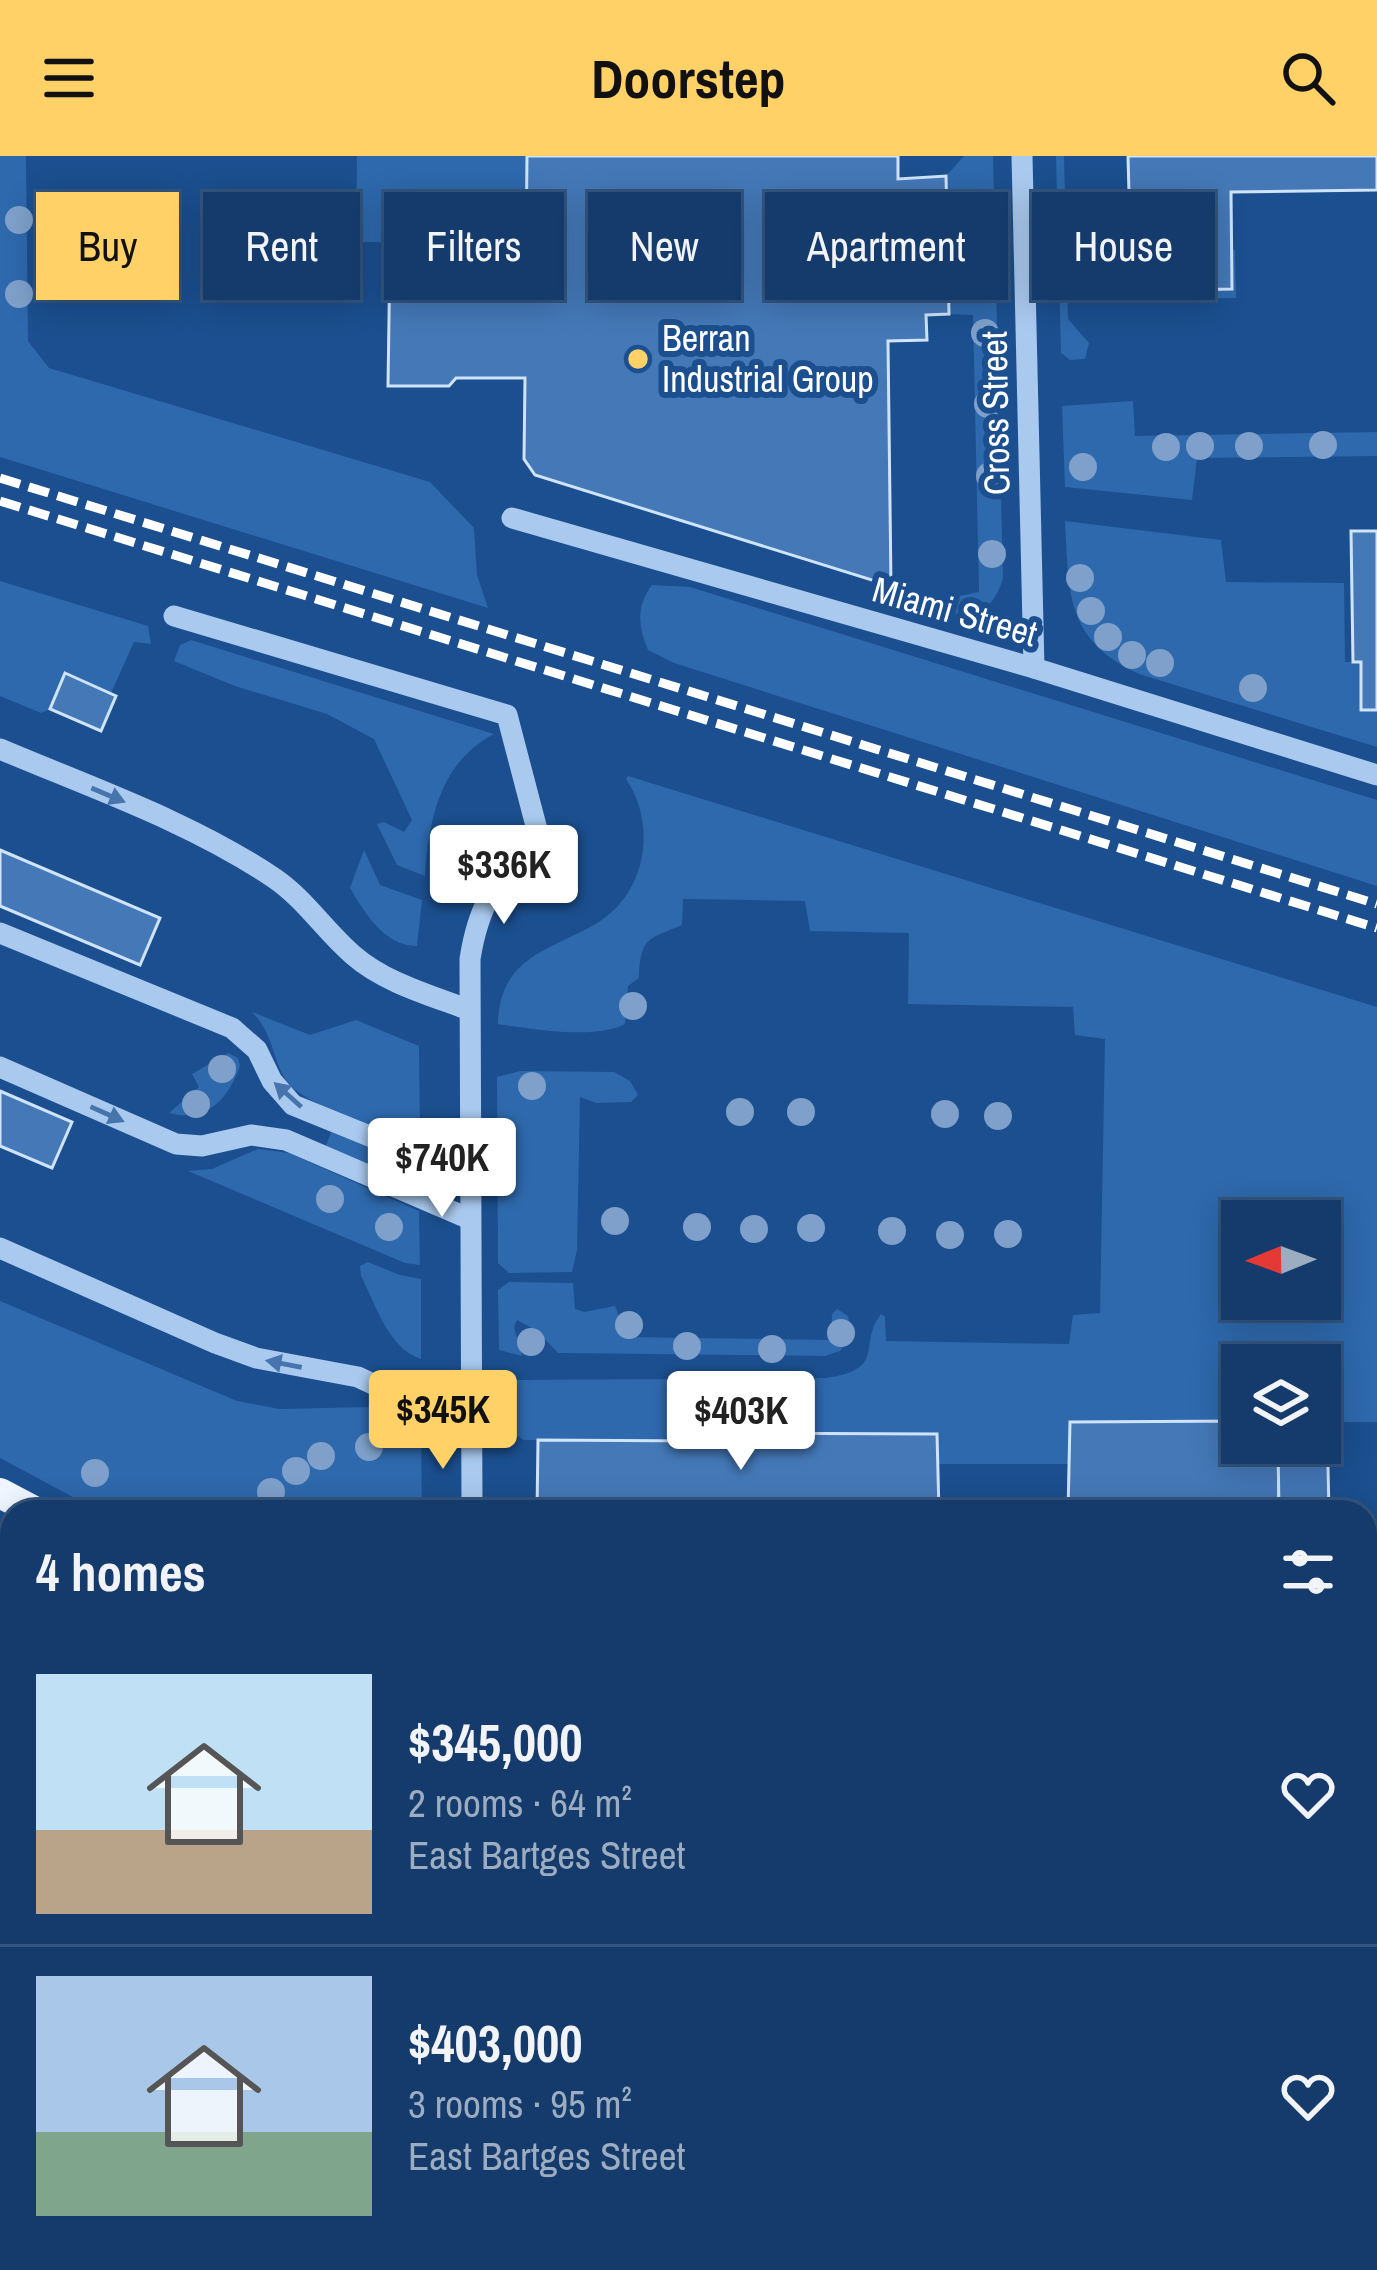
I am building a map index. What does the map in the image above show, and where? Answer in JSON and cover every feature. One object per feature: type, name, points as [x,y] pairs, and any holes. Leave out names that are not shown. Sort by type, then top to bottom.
[{"type":"street","name":"Cross Street","points":[[1022,156],[1034,668]]},
{"type":"street","name":"Miami Street","points":[[512,518],[1034,668],[1377,775]]},
{"type":"street","points":[[174,616],[507,715],[540,841],[504,871],[478,914],[470,959],[472,1500]]},
{"type":"street","points":[[0,749],[182,826],[273,878],[300,899],[354,956],[380,973],[469,1010]]},
{"type":"street","points":[[0,933],[232,1028],[257,1050],[272,1081],[293,1105],[470,1177]]},
{"type":"street","points":[[0,1067],[176,1144],[202,1146],[251,1135],[286,1140],[470,1219]]},
{"type":"street","points":[[0,1248],[215,1343],[256,1358],[358,1377],[472,1431]]},
{"type":"shaded area","points":[[0,156],[26,156],[28,341],[49,368],[430,482],[474,528],[477,575],[488,608],[0,457]]},
{"type":"shaded area","points":[[357,156],[527,156],[527,192],[384,192],[384,242],[360,242]]},
{"type":"shaded area","points":[[964,156],[993,156],[994,192],[946,192],[946,176]]},
{"type":"shaded area","points":[[1056,156],[1064,156],[1065,192],[1057,192]]},
{"type":"shaded area","points":[[1235,249],[1236,298],[1215,298],[1215,289],[1231,289],[1231,250]]},
{"type":"shaded area","points":[[949,300],[996,300],[1003,578],[985,608],[962,615],[952,614],[944,599],[979,592],[973,315],[949,314]]},
{"type":"shaded area","points":[[1060,300],[1068,300],[1068,319],[1089,343],[1085,359],[1070,360],[1061,353]]},
{"type":"shaded area","points":[[1133,401],[1135,436],[1377,432],[1377,456],[1197,458],[1192,500],[1065,487],[1062,406]]},
{"type":"shaded area","points":[[1065,521],[1221,540],[1226,582],[1344,583],[1345,662],[1361,662],[1377,710],[1377,747],[1139,674],[1115,661],[1084,630],[1076,612]]},
{"type":"shaded area","points":[[0,581],[148,626],[151,644],[134,642],[111,693],[66,673],[50,709],[41,713],[0,696]]},
{"type":"shaded area","points":[[652,585],[690,587],[1377,800],[1377,886],[674,663],[648,650],[642,633],[641,608]]},
{"type":"shaded area","points":[[191,640],[494,734],[461,761],[440,795],[425,876],[397,865],[377,824],[384,822],[404,832],[412,820],[374,739],[327,714],[235,686],[174,661],[180,645]]},
{"type":"shaded area","points":[[628,776],[1377,1007],[1377,1422],[1341,1422],[1341,1344],[1221,1344],[1221,1421],[1070,1422],[1069,1464],[938,1464],[936,1434],[731,1433],[730,1411],[699,1412],[700,1441],[524,1440],[511,1432],[503,1383],[517,1380],[826,1378],[857,1369],[864,1362],[881,1314],[886,1341],[1069,1344],[1073,1315],[1100,1313],[1105,1039],[1075,1035],[1073,1007],[908,1004],[909,933],[810,931],[805,901],[683,899],[682,925],[645,946],[639,978],[628,986],[625,1024],[580,1032],[498,1024],[507,984],[517,970],[544,950],[594,925],[625,897],[642,859],[644,838]]},
{"type":"shaded area","points":[[364,850],[380,885],[422,900],[417,946],[385,934],[350,888]]},
{"type":"shaded area","points":[[252,1012],[310,1035],[356,1020],[419,1046],[420,1136],[374,1128],[300,1093],[280,1069]]},
{"type":"shaded area","points":[[228,1053],[238,1058],[240,1066],[222,1098],[194,1115],[169,1113],[199,1087],[192,1074]]},
{"type":"shaded area","points":[[520,1071],[614,1072],[630,1081],[638,1095],[631,1102],[596,1103],[580,1097],[577,1250],[572,1272],[509,1273],[498,1263],[497,1077]]},
{"type":"shaded area","points":[[331,1132],[384,1153],[386,1167],[326,1146]]},
{"type":"shaded area","points":[[258,1149],[289,1153],[419,1211],[420,1265],[405,1263],[188,1171],[212,1169]]},
{"type":"shaded area","points":[[368,1262],[421,1279],[421,1359],[400,1345],[384,1324],[361,1276],[360,1266]]},
{"type":"shaded area","points":[[509,1282],[573,1283],[575,1309],[584,1312],[615,1306],[627,1337],[831,1340],[832,1314],[837,1309],[848,1316],[851,1335],[840,1351],[825,1356],[558,1353],[537,1331],[517,1320],[514,1327],[522,1356],[499,1350],[498,1290]]},
{"type":"shaded area","points":[[0,1301],[237,1401],[280,1409],[369,1407],[421,1431],[422,1500],[79,1500],[0,1458]]},
{"type":"building","name":"Berran Industrial Group","points":[[527,156],[898,156],[898,179],[946,176],[946,192],[765,192],[765,300],[949,300],[949,314],[926,315],[927,340],[888,341],[891,586],[535,475],[524,459],[525,378],[456,378],[449,386],[388,386],[389,300],[564,300],[564,192],[527,192]]},
{"type":"building","points":[[1128,156],[1377,156],[1377,190],[1231,192],[1232,289],[1215,289],[1215,192],[1129,192]]},
{"type":"building","points":[[1351,531],[1377,531],[1377,710],[1361,710],[1361,662],[1353,662]]},
{"type":"building","points":[[65,673],[116,696],[101,731],[50,709]]},
{"type":"building","points":[[0,850],[160,918],[140,965],[0,906]]},
{"type":"building","points":[[0,1091],[72,1122],[52,1168],[0,1146]]},
{"type":"building","points":[[731,1411],[731,1433],[937,1434],[939,1500],[537,1500],[538,1440],[700,1441],[699,1412]]},
{"type":"building","points":[[1221,1421],[1221,1464],[1278,1464],[1279,1500],[1068,1500],[1070,1422]]},
{"type":"building","points":[[1278,1464],[1328,1464],[1329,1500],[1279,1500]]},
{"type":"railway","points":[[0,478],[1377,904]]},
{"type":"railway","points":[[0,501],[1377,928]]},
{"type":"place","name":"Berran Industrial Group","points":[[638,359]]}]
